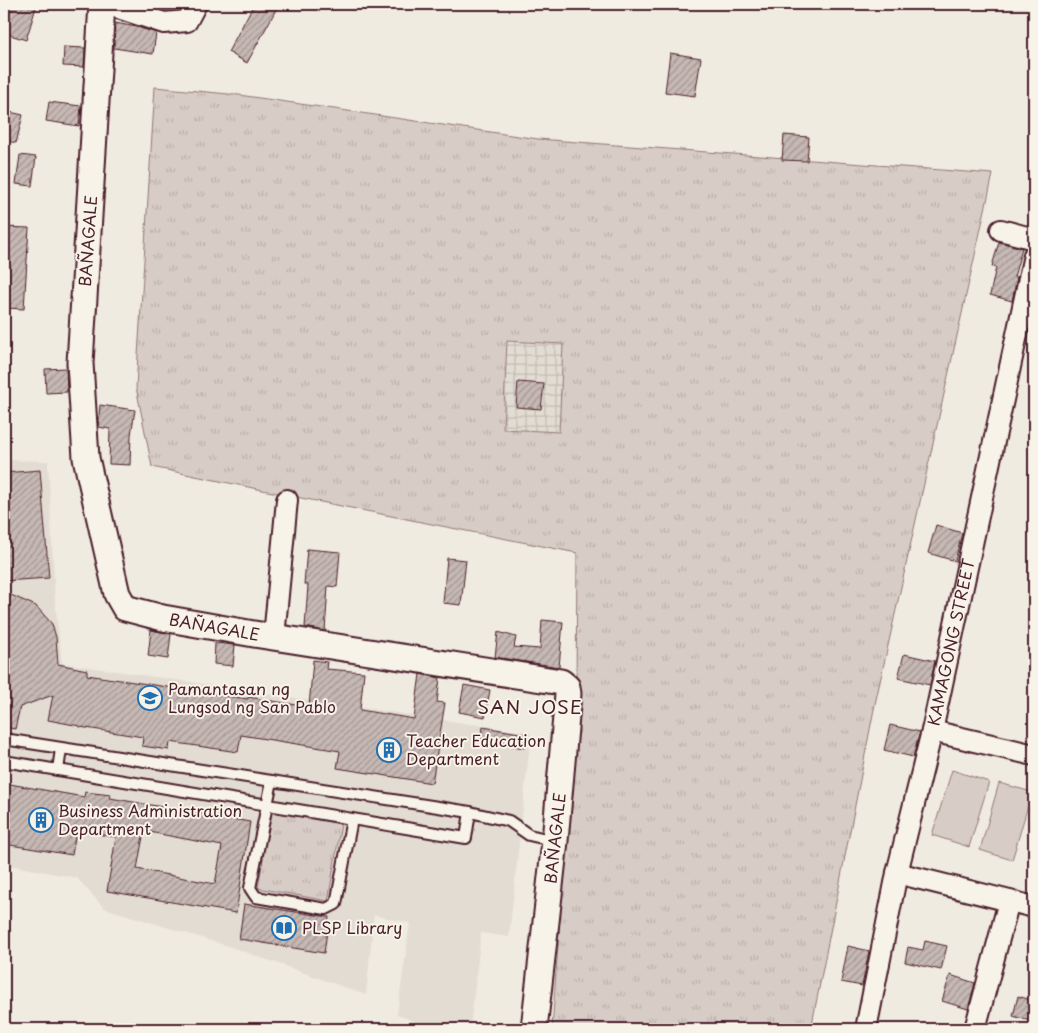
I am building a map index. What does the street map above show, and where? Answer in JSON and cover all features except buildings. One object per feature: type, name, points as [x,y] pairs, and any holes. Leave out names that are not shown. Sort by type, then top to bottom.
[{"type":"street","points":[[104,4],[164,23],[187,21],[196,4]]},
{"type":"street","name":"BAÑAGALE","points":[[104,4],[80,363],[86,458],[117,594],[125,608],[163,618],[561,682],[567,687],[568,694],[555,841],[534,1029]]},
{"type":"street","points":[[1001,230],[1034,239]]},
{"type":"street","name":"KAMAGONG STREET","points":[[866,1029],[897,873],[932,730],[1034,255]]},
{"type":"street","points":[[274,637],[287,500]]},
{"type":"street","points":[[932,730],[1034,755]]},
{"type":"street","points":[[897,873],[1034,907]]},
{"type":"street","points":[[975,1029],[1009,901]]},
{"type":"lane","points":[[4,739],[470,812],[509,821],[529,835],[555,841]]},
{"type":"lane","points":[[58,770],[61,749]]},
{"type":"lane","points":[[4,761],[466,838],[470,812]]},
{"type":"lane","points":[[272,781],[250,888],[256,897],[326,909],[336,904],[352,819]]},
{"type":"shaded area","points":[[507,341],[564,344],[560,432],[503,429]]},
{"type":"shaded area","name":"Pamantasan ng Lungsod ng San Pablo","points":[[4,460],[48,461],[55,601],[62,663],[531,733],[509,937],[481,933],[470,1029],[431,1029],[397,1014],[410,923],[374,915],[366,995],[231,947],[104,908],[77,878],[4,864]]},
{"type":"green space","points":[[155,87],[239,95],[538,139],[993,174],[875,704],[811,1029],[552,1029],[576,695],[577,553],[152,467],[136,387]],"holes":[[[507,341],[563,344],[559,432],[503,429]]]},
{"type":"green space","points":[[952,770],[989,782],[969,847],[932,835]]},
{"type":"green space","points":[[999,783],[1032,792],[1012,860],[980,850]]},
{"type":"green space","points":[[271,811],[341,824],[328,901],[258,888]]},
{"type":"place","name":"Pamantasan ng Lungsod ng San Pablo","points":[[150,698]]},
{"type":"place","name":"Teacher Education Department","points":[[389,750]]},
{"type":"place","name":"Business Administration Department","points":[[41,820]]},
{"type":"place","name":"PLSP Library","points":[[284,928]]},
{"type":"district","name":"SAN JOSE","points":[[530,707]]}]
